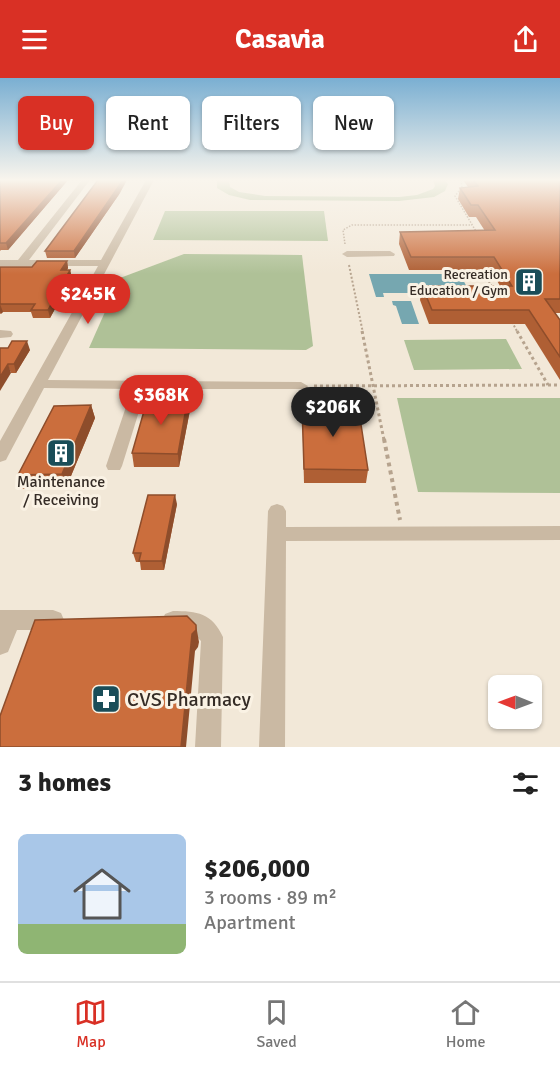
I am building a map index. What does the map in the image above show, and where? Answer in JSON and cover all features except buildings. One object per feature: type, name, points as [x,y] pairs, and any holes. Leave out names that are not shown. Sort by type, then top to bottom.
[{"type":"street","points":[[21,263],[62,211]]},
{"type":"street","points":[[0,456],[5,438],[39,384],[133,211]]},
{"type":"street","points":[[347,254],[390,254]]},
{"type":"street","points":[[0,263],[105,263]]},
{"type":"street","points":[[39,384],[301,386]]},
{"type":"street","points":[[114,466],[140,385]]},
{"type":"street","points":[[272,747],[277,511]]},
{"type":"street","points":[[277,534],[560,533]]},
{"type":"street","points":[[0,645],[5,620],[80,620]]},
{"type":"street","points":[[150,621],[196,621],[212,637],[207,747]]},
{"type":"path","points":[[463,211],[482,239]]},
{"type":"path","points":[[403,534],[343,230],[348,226],[472,225]]},
{"type":"path","points":[[476,259],[492,288]]},
{"type":"path","points":[[509,317],[548,386]]},
{"type":"path","points":[[301,386],[560,386]]},
{"type":"green space","points":[[165,211],[324,211],[328,241],[153,240]]},
{"type":"green space","points":[[184,254],[302,255],[313,346],[306,350],[89,348],[120,278]]},
{"type":"green space","points":[[506,339],[522,369],[414,370],[404,340]]},
{"type":"green space","points":[[397,398],[560,398],[560,493],[418,492]]},
{"type":"water","points":[[369,274],[460,274],[470,293],[383,293],[384,297],[376,297]]},
{"type":"water","points":[[392,301],[411,301],[419,324],[402,324]]},
{"type":"place","name":"Recreation Education / Gym","points":[[529,282]]},
{"type":"place","name":"Maintenance / Receiving","points":[[61,453]]},
{"type":"place","name":"CVS Pharmacy","points":[[106,699]]}]
